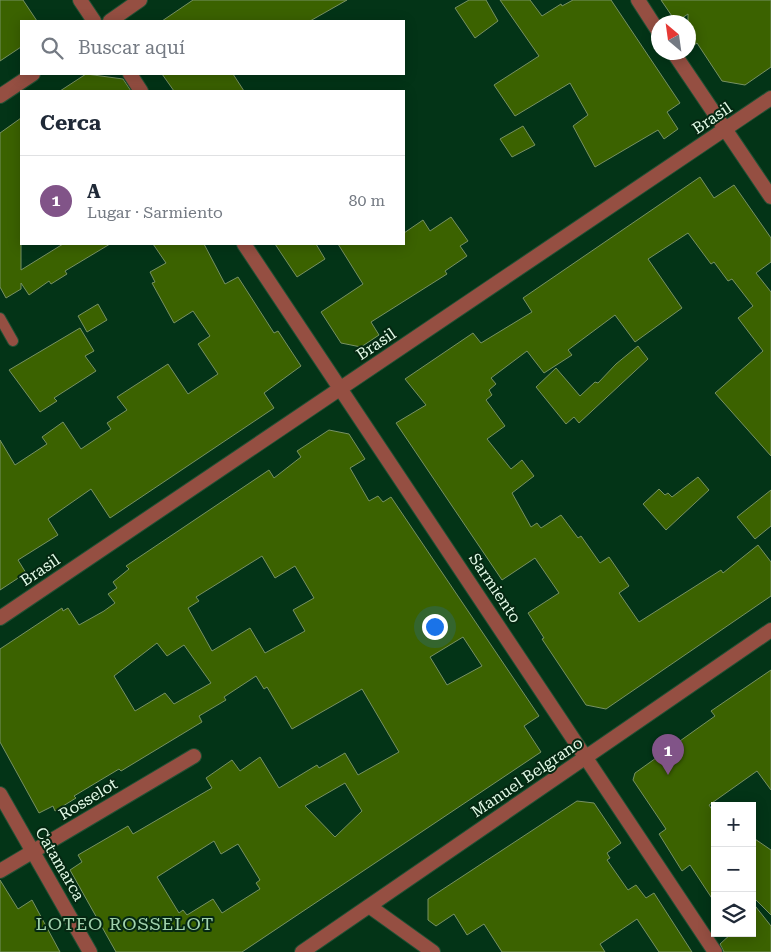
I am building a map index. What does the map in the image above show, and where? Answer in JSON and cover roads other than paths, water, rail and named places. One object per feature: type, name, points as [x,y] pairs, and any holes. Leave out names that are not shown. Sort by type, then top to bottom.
[{"type":"street","points":[[80,0],[93,20]]},
{"type":"street","points":[[111,20],[140,0]]},
{"type":"street","points":[[638,0],[651,20]]},
{"type":"street","points":[[678,60],[771,197]]},
{"type":"street","points":[[0,96],[32,75]]},
{"type":"street","points":[[131,75],[140,90]]},
{"type":"street","name":"Brasil","points":[[0,618],[771,98]]},
{"type":"street","name":"Sarmiento","points":[[245,245],[715,952]]},
{"type":"street","name":"Manuel Belgrano","points":[[302,952],[771,630]]},
{"type":"street","name":"Rosselot","points":[[0,871],[194,756]]},
{"type":"street","name":"Catamarca","points":[[0,794],[90,952]]},
{"type":"street","points":[[369,906],[433,952]]},
{"type":"lane","points":[[0,318],[13,341]]},
{"type":"place","name":"A","points":[[668,775]]},
{"type":"district","name":"LOTEO ROSSELOT","points":[[125,923]]}]
